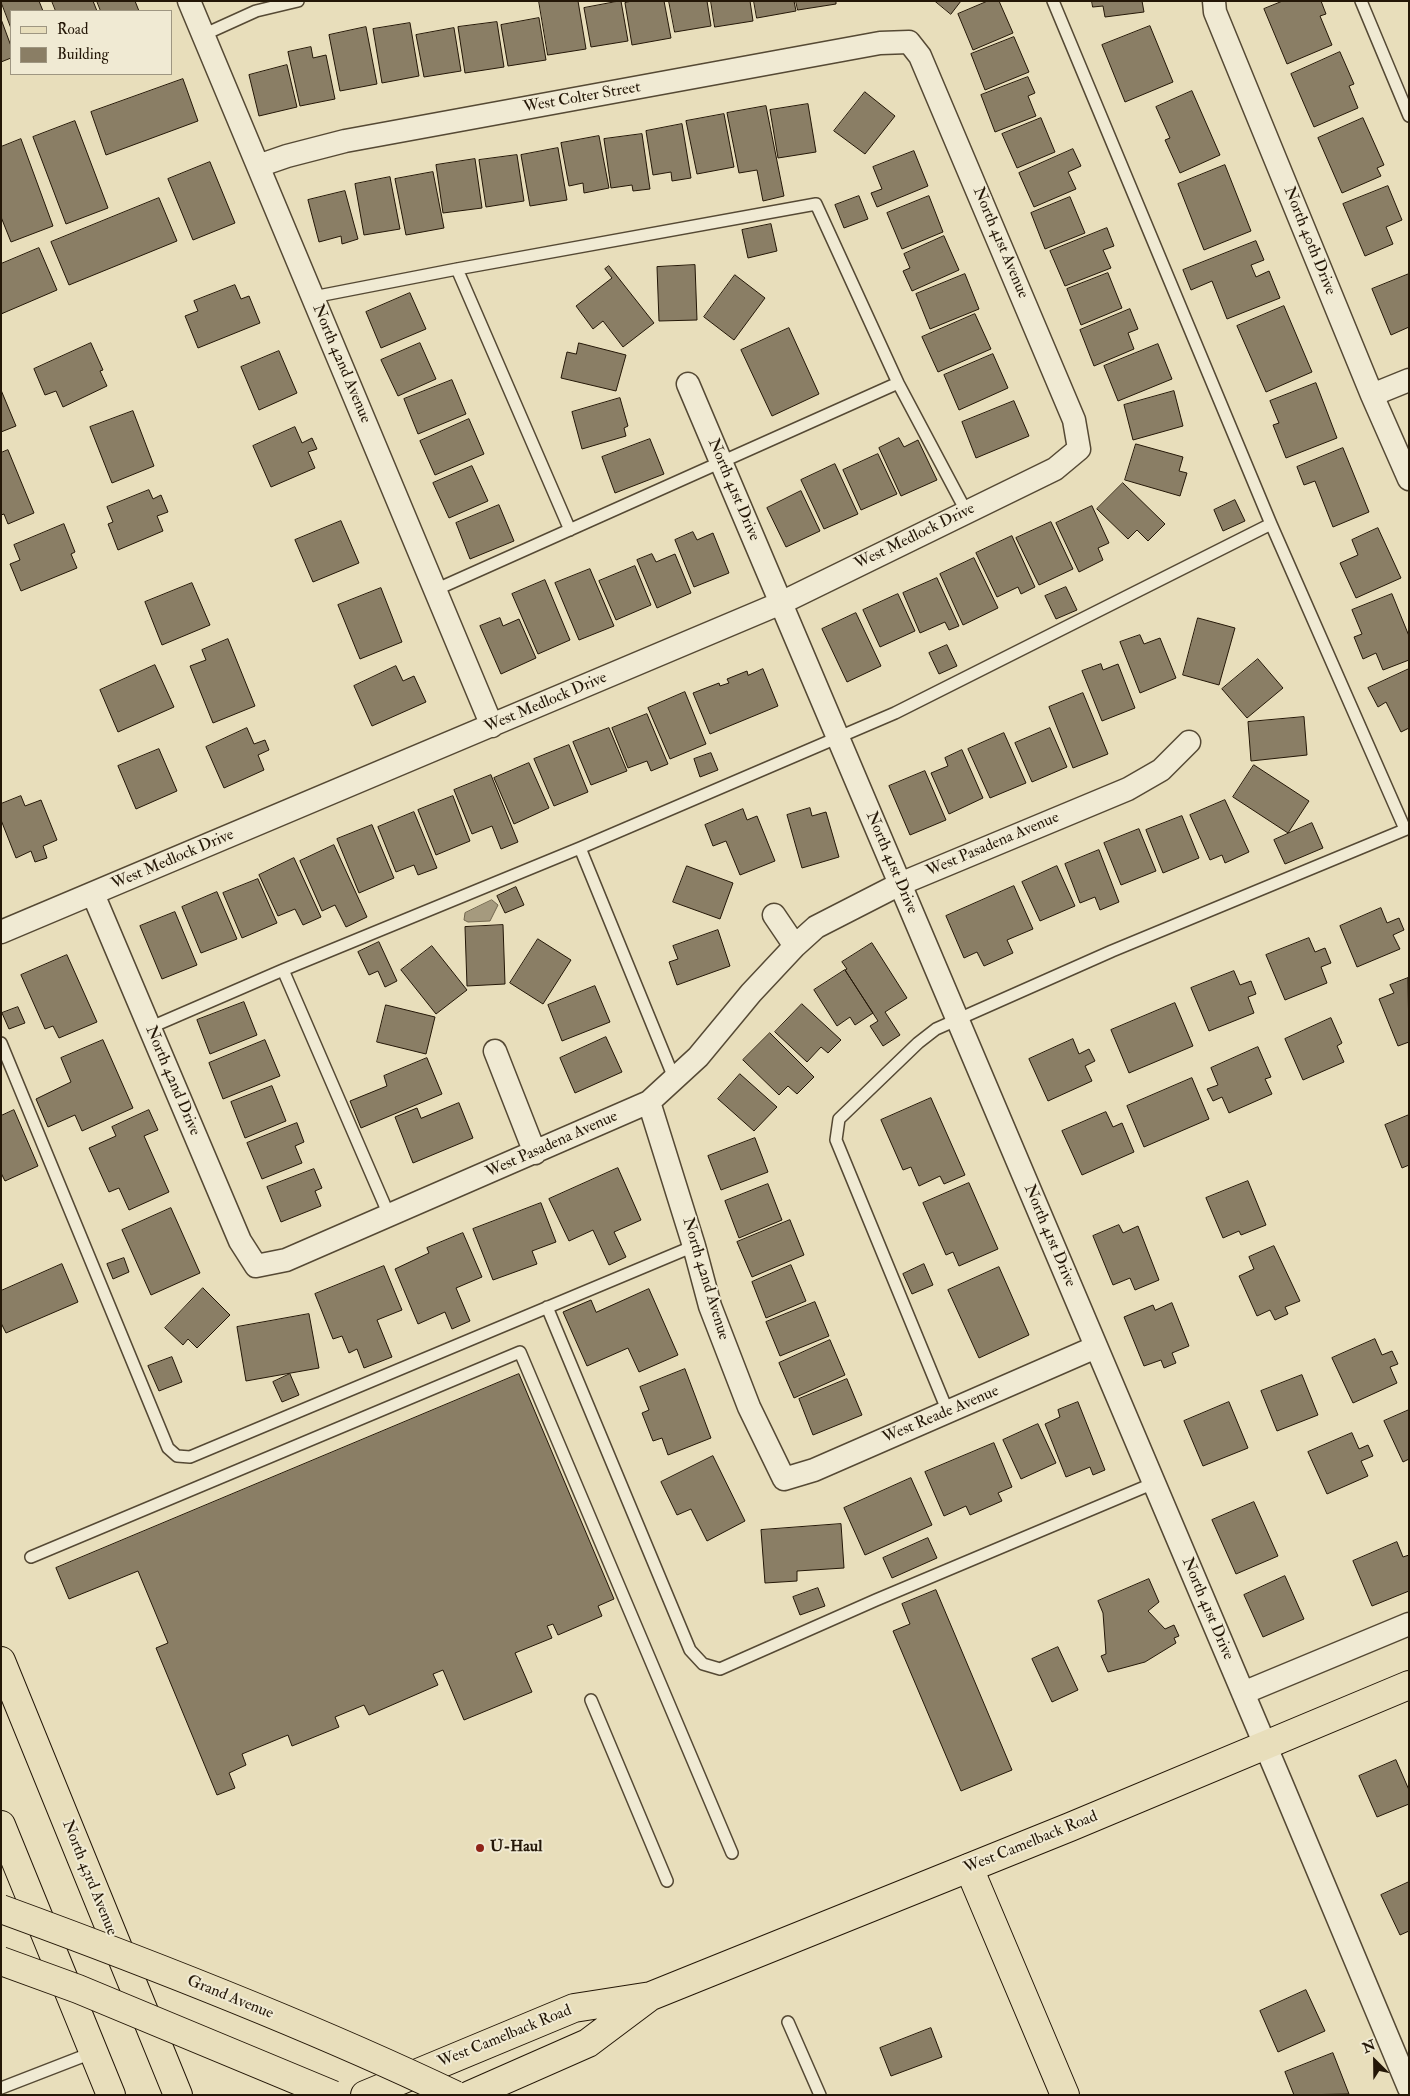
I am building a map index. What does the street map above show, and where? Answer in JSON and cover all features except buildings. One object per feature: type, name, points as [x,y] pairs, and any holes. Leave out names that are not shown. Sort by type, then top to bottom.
[{"type":"main road","name":"North 43rd Avenue","points":[[1,1661],[178,2095]]},
{"type":"main road","name":"West Camelback Road","points":[[365,2095],[574,2008],[651,1996],[969,1868],[1409,1685]]},
{"type":"main road","points":[[1,1825],[112,2095]]},
{"type":"main road","points":[[969,1868],[1065,2095]]},
{"type":"main road","name":"Grand Avenue","points":[[1,1909],[236,2000],[386,2063],[455,2095]]},
{"type":"main road","points":[[1,1961],[78,1989],[333,2095]]},
{"type":"main road","name":"West Camelback Road","points":[[470,2095],[588,2042],[651,1996]]},
{"type":"street","name":"North 42nd Avenue","points":[[189,1],[492,726]]},
{"type":"street","name":"North 40th Drive","points":[[1214,1],[1215,12],[1372,395],[1409,479]]},
{"type":"street","name":"West Colter Street","points":[[258,166],[287,156],[345,141],[880,43],[909,42]]},
{"type":"street","name":"North 41st Avenue","points":[[909,42],[920,56],[1074,420],[1079,449]]},
{"type":"street","points":[[1372,395],[1409,380]]},
{"type":"street","name":"North 41st Drive","points":[[688,384],[1266,1746],[1409,2088]]},
{"type":"street","name":"West Medlock Drive","points":[[1,932],[781,603],[1055,469],[1079,449]]},
{"type":"street","name":"West Pasadena Avenue","points":[[256,1266],[286,1260],[649,1102],[698,1057],[751,993],[816,926],[900,884],[1128,789],[1161,770],[1188,742]]},
{"type":"street","name":"North 42nd Drive","points":[[93,894],[240,1241],[256,1266]]},
{"type":"street","points":[[774,914],[795,946]]},
{"type":"street","points":[[495,1051],[534,1153]]},
{"type":"street","name":"North 42nd Avenue","points":[[649,1102],[694,1246],[710,1306],[749,1407],[784,1479]]},
{"type":"street","name":"West Reade Avenue","points":[[784,1479],[814,1470],[1096,1348]]},
{"type":"street","points":[[1243,1693],[1409,1624]]},
{"type":"lane","points":[[203,35],[256,12],[298,1]]},
{"type":"lane","points":[[948,1412],[836,1140],[839,1119],[918,1043],[936,1029],[1112,951],[1407,828],[1271,524],[1052,1]]},
{"type":"lane","points":[[1361,1],[1409,116]]},
{"type":"lane","points":[[313,297],[457,268],[816,204],[898,383],[966,511]]},
{"type":"lane","points":[[457,268],[570,530]]},
{"type":"lane","points":[[435,590],[898,383]]},
{"type":"lane","points":[[149,1028],[283,970],[580,848],[895,713],[1271,524]]},
{"type":"lane","points":[[580,848],[674,1078]]},
{"type":"lane","points":[[283,970],[388,1216]]},
{"type":"lane","points":[[1,1043],[168,1448],[177,1456],[190,1457],[694,1246]]},
{"type":"lane","points":[[547,1307],[690,1650],[702,1664],[720,1669],[876,1600],[1154,1483]]},
{"type":"lane","points":[[31,1557],[520,1352],[732,1853]]},
{"type":"lane","points":[[591,1700],[667,1881]]},
{"type":"lane","points":[[788,2022],[820,2095]]},
{"type":"lane","points":[[1,2088],[94,2052]]},
{"type":"shaded area","points":[[492,900],[498,905],[490,921],[468,922],[464,920],[465,913]]},
{"type":"place","name":"U-Haul","points":[[480,1848]]}]
